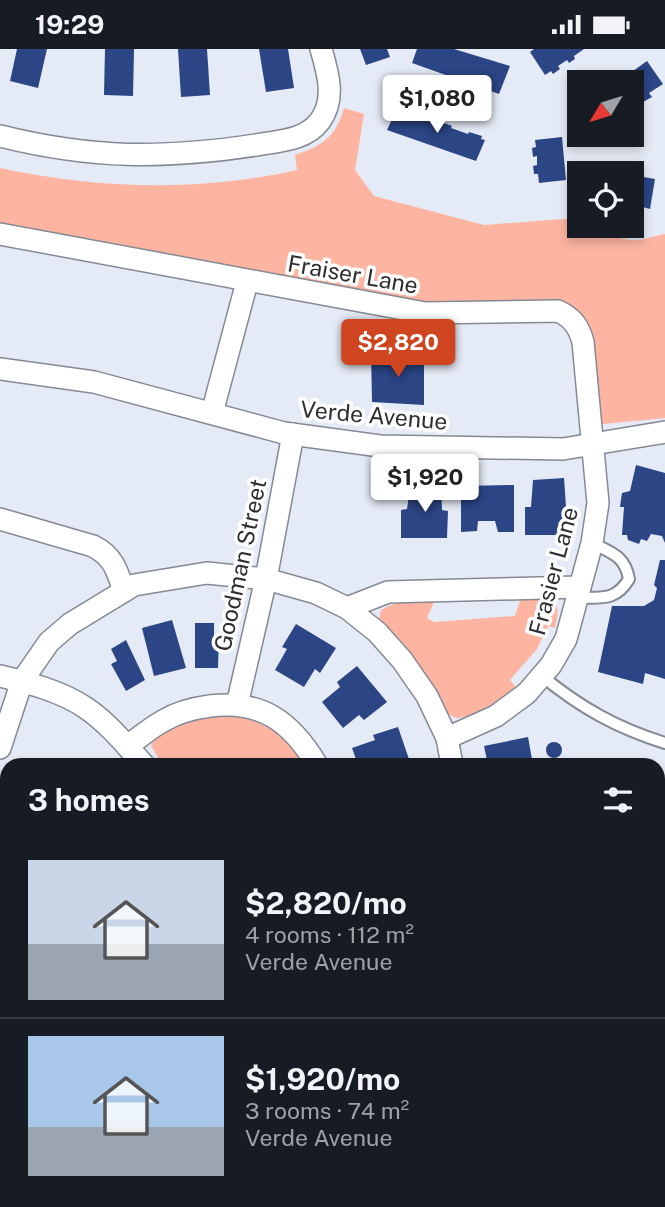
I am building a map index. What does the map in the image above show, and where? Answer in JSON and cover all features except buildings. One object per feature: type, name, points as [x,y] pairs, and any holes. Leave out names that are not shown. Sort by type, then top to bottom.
[{"type":"street","points":[[0,136],[68,150],[116,155],[205,152],[292,139],[313,129],[326,109],[330,82],[321,49]]},
{"type":"street","name":"Fraiser Lane","points":[[0,234],[425,313],[558,311],[568,315],[580,332],[583,342],[593,443]]},
{"type":"street","points":[[212,412],[247,282]]},
{"type":"street","name":"Verde Avenue","points":[[0,369],[94,382],[293,434],[380,446],[563,449],[665,432]]},
{"type":"street","name":"Goodman Street","points":[[237,705],[266,579],[293,434]]},
{"type":"street","name":"Frasier Lane","points":[[447,738],[496,716],[527,693],[542,676],[566,639],[592,543],[598,503],[593,443]]},
{"type":"street","points":[[0,519],[105,551],[115,563],[124,591]]},
{"type":"street","points":[[0,748],[22,681],[50,642],[70,624],[134,585],[207,573],[266,579],[316,593],[347,607],[377,632],[402,660],[427,696],[447,738],[451,758]]},
{"type":"street","points":[[347,607],[388,593],[579,592]]},
{"type":"street","points":[[0,675],[41,687],[85,708],[138,758]]},
{"type":"street","points":[[127,746],[164,719],[198,708],[237,705],[259,709],[289,727],[312,758]]},
{"type":"lane","points":[[579,592],[613,597],[622,591],[629,579],[622,561],[592,543]]},
{"type":"lane","points":[[542,676],[593,714],[635,734],[665,743]]},
{"type":"shaded area","points":[[344,108],[364,114],[355,170],[374,196],[484,225],[567,219],[567,238],[639,240],[665,234],[665,418],[603,424],[598,420],[584,322],[441,309],[0,228],[0,168],[111,184],[186,185],[260,177],[297,170],[295,155],[327,139],[341,118]]},
{"type":"shaded area","points":[[548,596],[558,610],[555,628],[548,626],[537,649],[510,680],[515,686],[488,707],[456,718],[446,713],[379,619],[381,610],[387,606],[413,602],[434,602],[427,618],[434,622],[515,616],[521,597]]},
{"type":"shaded area","points":[[236,712],[281,734],[300,758],[159,758],[151,746],[158,736],[177,722]]}]
